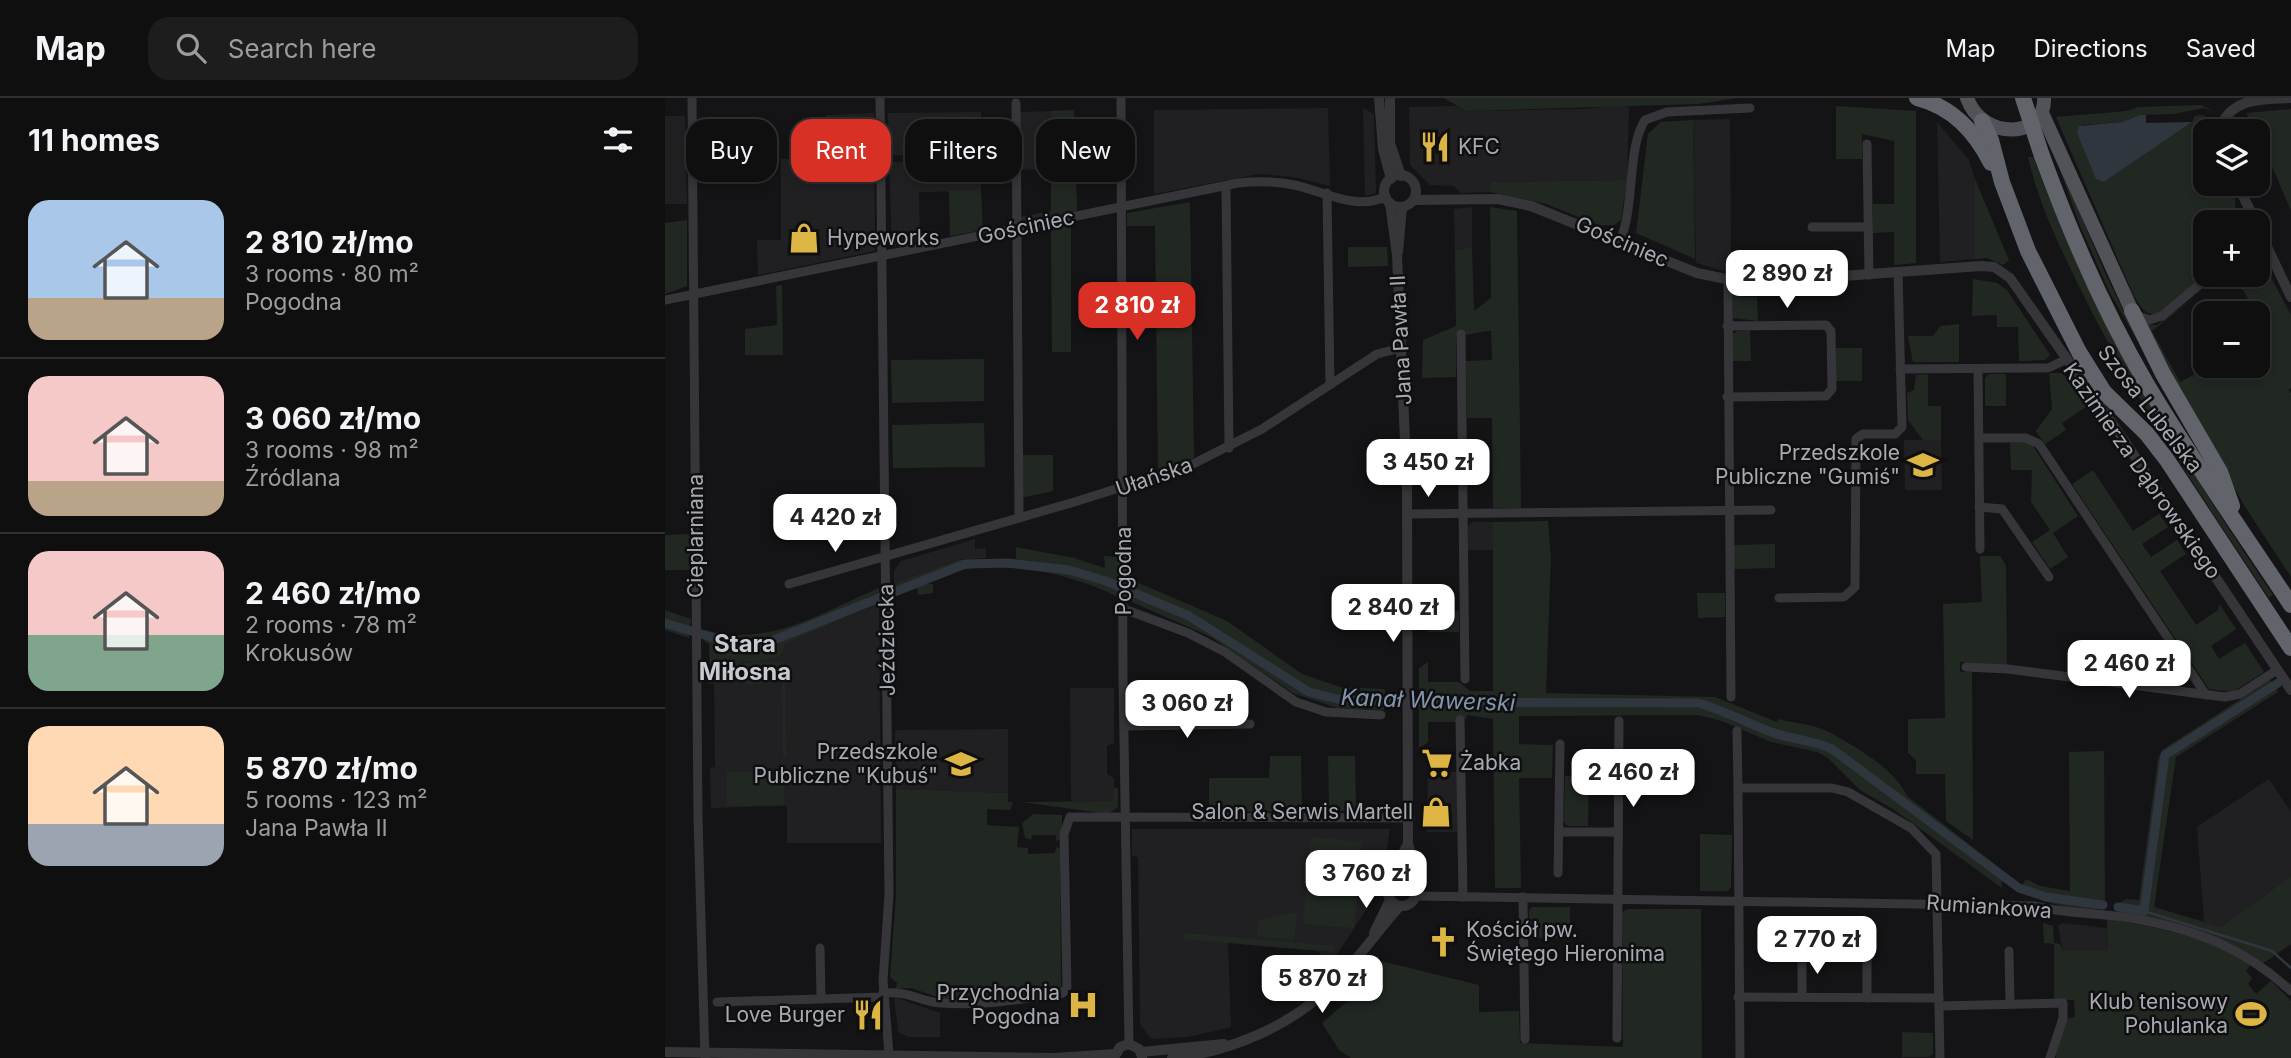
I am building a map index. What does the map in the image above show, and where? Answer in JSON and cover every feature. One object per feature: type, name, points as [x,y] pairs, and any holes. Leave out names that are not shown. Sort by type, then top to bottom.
[{"type":"highway","points":[[1917,98],[1946,110],[1963,122],[1981,144],[2002,183]]},
{"type":"highway","points":[[2023,98],[2042,156],[2077,245],[2123,340],[2181,439],[2291,605]]},
{"type":"highway","points":[[1982,121],[1991,140],[2002,183]]},
{"type":"highway","name":"Szosa Lubelska","points":[[2002,183],[2035,266],[2083,360],[2104,392],[2147,433],[2168,460],[2291,648]]},
{"type":"highway","points":[[2131,311],[2163,374],[2220,472],[2240,528]]},
{"type":"main road","points":[[1967,98],[1982,121],[1995,129],[2009,130],[2027,125],[2045,103],[2131,311]]},
{"type":"street","name":"Cieplarniana","points":[[692,98],[697,640],[705,1055]]},
{"type":"street","name":"Jeździecka","points":[[880,98],[889,894],[883,995],[890,1055]]},
{"type":"street","name":"Pogodna","points":[[1121,98],[1129,1044]]},
{"type":"street","points":[[1379,98],[1383,149],[1396,177]]},
{"type":"street","points":[[1390,98],[1390,143],[1396,177]]},
{"type":"street","points":[[2224,119],[2237,104],[2262,99],[2291,98]]},
{"type":"street","points":[[1016,103],[1019,518]]},
{"type":"street","points":[[1620,242],[1628,220],[1639,135],[1645,120],[1654,115],[1676,111],[1750,108]]},
{"type":"street","points":[[1867,144],[1869,275]]},
{"type":"street","points":[[1396,177],[1411,180],[1415,196],[1402,207],[1388,200],[1386,185],[1396,177]]},
{"type":"street","name":"Gościniec","points":[[665,300],[1226,186],[1270,182],[1367,204],[1388,200]]},
{"type":"street","points":[[1226,186],[1229,448]]},
{"type":"street","points":[[1327,193],[1330,384]]},
{"type":"street","name":"Gościniec","points":[[1415,196],[1517,203],[1545,211],[1689,271],[1728,281],[1769,283],[1981,266]]},
{"type":"street","name":"Jana Pawła II","points":[[1388,200],[1397,255],[1408,514],[1410,818],[1408,844],[1403,853],[1404,879]]},
{"type":"street","name":"Jana Pawła II","points":[[1397,255],[1402,207]]},
{"type":"street","points":[[1812,228],[1867,227]]},
{"type":"street","points":[[2270,254],[2291,297]]},
{"type":"street","name":"Kazimierza Dąbrowskiego","points":[[1981,266],[1994,267],[2010,278],[2065,360],[2121,436],[2291,690]]},
{"type":"street","points":[[1780,598],[1844,597],[1853,590],[1856,580],[1855,440],[1863,434],[1895,434],[1900,430],[1898,272]]},
{"type":"street","points":[[1728,281],[1731,697]]},
{"type":"street","points":[[2131,311],[2142,320],[2156,319],[2196,287]]},
{"type":"street","points":[[1727,326],[1821,325],[1831,331],[1832,389],[1826,396],[1727,397]]},
{"type":"street","points":[[1461,334],[1465,679]]},
{"type":"street","name":"Ułańska","points":[[789,584],[1124,488],[1229,448],[1377,355],[1401,348]]},
{"type":"street","points":[[1900,369],[2047,368],[2065,360]]},
{"type":"street","points":[[1978,369],[1980,549]]},
{"type":"street","points":[[1979,438],[2026,438],[2039,444],[2206,695]]},
{"type":"street","points":[[1979,507],[2002,509],[2049,577]]},
{"type":"street","points":[[1408,514],[1771,510]]},
{"type":"street","points":[[1124,609],[1188,633],[1225,652],[1296,702],[1326,712],[1381,715]]},
{"type":"street","points":[[1966,667],[2008,668],[2206,695],[2236,695],[2277,670]]},
{"type":"street","points":[[1460,720],[1463,897]]},
{"type":"street","points":[[1617,1038],[1619,721]]},
{"type":"street","points":[[1125,726],[1249,724]]},
{"type":"street","points":[[1737,731],[1740,1058]]},
{"type":"street","points":[[1558,873],[1560,744]]},
{"type":"street","points":[[1738,788],[1832,788],[1848,792],[1931,845],[1936,853],[1940,1058]]},
{"type":"street","points":[[717,1002],[905,992],[935,1002],[1010,1002],[1063,993],[1067,988],[1065,825],[1070,817],[1410,818]]},
{"type":"street","points":[[1559,832],[1618,832]]},
{"type":"street","points":[[1404,879],[1415,886],[1417,896],[1412,903],[1395,903],[1389,887],[1404,879]]},
{"type":"street","name":"Rumiankowa","points":[[1417,896],[1938,902],[2035,906],[2161,925],[2232,947],[2291,991]]},
{"type":"street","points":[[1523,897],[1525,1039]]},
{"type":"street","points":[[1172,1058],[1205,1056],[1276,1026],[1314,1001],[1346,971],[1395,903]]},
{"type":"street","points":[[1867,947],[1867,998]]},
{"type":"street","points":[[820,948],[821,997]]},
{"type":"street","points":[[2009,951],[2010,1004]]},
{"type":"street","points":[[1802,955],[1802,997]]},
{"type":"street","points":[[1738,997],[2063,1003],[2063,1018],[2050,1058]]},
{"type":"street","points":[[665,1052],[705,1055],[1081,1058],[1114,1056],[1120,1047],[1129,1044],[1142,1055],[1230,1044]]},
{"type":"shaded area","points":[[1444,98],[1738,98],[1699,104],[1466,111]]},
{"type":"shaded area","points":[[1614,105],[1629,107],[1627,180],[1491,182],[1490,192],[1461,193],[1454,186],[1430,185],[1410,165],[1409,107],[1457,106],[1466,111],[1586,109]]},
{"type":"shaded area","points":[[2201,105],[2215,112],[2204,108],[2174,114],[2140,115],[2122,122],[2082,125],[2104,182],[2193,120],[2193,196],[2235,196],[2236,210],[2193,210],[2193,285],[2159,313],[2150,314],[2134,296],[2056,117],[2127,111],[2138,107]]},
{"type":"shaded area","points":[[1836,106],[1916,111],[1916,263],[1894,265],[1894,232],[1873,233],[1873,204],[1894,204],[1894,141],[1862,134],[1862,159],[1836,159]]},
{"type":"shaded area","points":[[1328,108],[1330,186],[1294,177],[1259,174],[1154,194],[1154,110]]},
{"type":"shaded area","points":[[1363,108],[1374,114],[1376,193],[1365,196]]},
{"type":"shaded area","points":[[2291,109],[2291,211],[2270,162],[2270,119],[2250,119],[2246,113]]},
{"type":"shaded area","points":[[1074,110],[1074,119],[1051,119],[1051,111]]},
{"type":"shaded area","points":[[1051,111],[1051,119],[1036,119],[1036,169],[1022,170],[1022,119],[1019,119],[1019,112]]},
{"type":"shaded area","points":[[981,112],[981,119],[905,119],[905,155],[891,155],[891,119],[888,119],[888,113]]},
{"type":"shaded area","points":[[874,113],[874,119],[826,119],[826,115]]},
{"type":"shaded area","points":[[2146,115],[2146,123],[2192,122],[2104,182],[2096,179],[2077,133],[2079,126],[2122,122]]},
{"type":"shaded area","points":[[2203,115],[2209,119],[2194,119],[2195,116]]},
{"type":"shaded area","points":[[665,116],[685,116],[687,204],[665,204]]},
{"type":"shaded area","points":[[1730,119],[1731,273],[1696,263],[1693,120]]},
{"type":"shaded area","points":[[1693,120],[1695,259],[1636,233],[1648,134],[1661,122]]},
{"type":"shaded area","points":[[1937,122],[1969,160],[1975,179],[1975,259],[1940,262]]},
{"type":"shaded area","points":[[2050,142],[2105,273],[2139,343],[2213,472],[2110,293],[2081,228]]},
{"type":"shaded area","points":[[2028,157],[2033,157],[2083,273],[2140,383],[2204,489],[2273,595],[2269,598],[2142,403],[2097,322],[2042,204]]},
{"type":"shaded area","points":[[781,159],[791,159],[791,182],[874,182],[875,251],[758,275],[757,240],[781,240]]},
{"type":"shaded area","points":[[891,162],[905,162],[905,182],[981,182],[981,191],[919,192],[920,242],[892,247]]},
{"type":"shaded area","points":[[1975,179],[2009,260],[2003,265],[1987,258],[1975,259]]},
{"type":"shaded area","points":[[1627,180],[1621,220],[1614,225],[1599,225],[1546,204],[1490,192],[1491,182]]},
{"type":"shaded area","points":[[1051,182],[1076,182],[1077,211],[1020,222],[1020,217],[1051,211]]},
{"type":"shaded area","points":[[949,191],[981,191],[983,230],[950,236]]},
{"type":"shaded area","points":[[1190,202],[1194,458],[1158,470],[1155,226],[1127,226],[1127,213]]},
{"type":"shaded area","points":[[1472,207],[1472,247],[1455,250],[1454,209]]},
{"type":"shaded area","points":[[1490,207],[1517,211],[1521,508],[1493,508],[1492,418],[1467,418],[1466,361],[1492,360],[1491,331],[1456,336],[1456,377],[1422,378],[1423,340],[1456,326],[1455,250],[1472,247],[1474,311],[1491,298]]},
{"type":"shaded area","points":[[687,220],[687,286],[665,294],[665,223]]},
{"type":"shaded area","points":[[1071,224],[1071,352],[1052,352],[1051,230]]},
{"type":"shaded area","points":[[1348,247],[1387,247],[1388,266],[1348,267]]},
{"type":"shaded area","points":[[2270,276],[2291,315],[2291,388],[2288,390],[2291,393],[2291,577],[2244,505],[2143,324],[2157,325],[2195,297],[2152,331],[2180,382],[2193,375],[2193,378],[2270,378],[2270,301],[2250,301],[2241,287],[2270,287]]},
{"type":"shaded area","points":[[1973,279],[1997,283],[2007,290],[2050,355],[2045,360],[2019,361],[2018,327],[1997,327],[1997,315],[1972,316]]},
{"type":"shaded area","points":[[782,285],[783,355],[745,355],[745,329],[777,325],[776,286]]},
{"type":"shaded area","points":[[1733,296],[1757,297],[1758,321],[1733,318]]},
{"type":"shaded area","points":[[1959,324],[1959,362],[1913,362],[1908,336],[1933,336],[1940,326]]},
{"type":"shaded area","points":[[1750,330],[1751,361],[1733,361],[1733,334]]},
{"type":"shaded area","points":[[1836,348],[1862,348],[1862,381],[1836,381]]},
{"type":"shaded area","points":[[984,359],[984,401],[892,403],[891,360]]},
{"type":"shaded area","points":[[2049,373],[2063,373],[2086,407],[2062,423],[2066,430],[2045,444],[2036,431],[2052,409]]},
{"type":"shaded area","points":[[1928,374],[1928,406],[1941,406],[1941,440],[1923,440],[1908,420],[1907,393],[1914,390],[1916,375]]},
{"type":"shaded area","points":[[1989,374],[2006,374],[2006,406],[1985,406],[1985,378]]},
{"type":"shaded area","points":[[984,423],[985,467],[893,468],[892,425]]},
{"type":"shaded area","points":[[1457,440],[1457,461],[1426,462],[1426,441]]},
{"type":"shaded area","name":"Przedszkole Publiczne \"Gumiś\"","points":[[1904,440],[1941,440],[1942,490],[1905,490]]},
{"type":"shaded area","points":[[2026,442],[2033,446],[2078,516],[2053,533],[2068,557],[2050,569],[2032,542],[2050,530],[2031,502],[2032,470],[2011,470],[2010,443]]},
{"type":"shaded area","points":[[1021,455],[1053,455],[1053,491],[1021,498]]},
{"type":"shaded area","points":[[2093,470],[2133,531],[2159,514],[2168,527],[2142,544],[2151,557],[2177,540],[2186,554],[2160,571],[2196,625],[2218,610],[2219,604],[2236,629],[2211,646],[2219,659],[2245,643],[2264,672],[2233,692],[2209,689],[2072,484]]},
{"type":"shaded area","points":[[1548,521],[1551,558],[1546,693],[1715,697],[1777,722],[1778,719],[1825,730],[1874,760],[1893,776],[1907,796],[2001,869],[2002,888],[1893,809],[1860,790],[1828,758],[1817,752],[1771,742],[1722,721],[1698,715],[1519,716],[1519,744],[1553,745],[1552,778],[1519,778],[1521,888],[1495,888],[1493,719],[1467,715],[1466,719],[1456,719],[1456,722],[1428,722],[1428,742],[1419,749],[1419,668],[1428,662],[1428,682],[1459,682],[1470,691],[1493,691],[1493,522]]},
{"type":"shaded area","points":[[1473,522],[1493,522],[1493,550],[1468,550],[1468,526]]},
{"type":"shaded area","points":[[690,534],[690,570],[665,570],[665,535]]},
{"type":"shaded area","points":[[975,539],[975,549],[986,548],[986,558],[958,560],[894,583],[894,571],[901,561]]},
{"type":"shaded area","points":[[1775,544],[1775,568],[1734,569],[1734,545]]},
{"type":"shaded area","points":[[1016,547],[1074,558],[1105,568],[1104,556],[1118,557],[1118,597],[1062,576],[1001,567],[953,573],[926,584],[933,584],[933,593],[918,595],[917,587],[894,596],[894,583],[958,560],[1016,559]]},
{"type":"shaded area","points":[[1980,556],[2000,556],[2006,566],[2007,665],[1960,662],[1960,672],[1972,672],[1973,840],[1946,821],[1945,774],[1916,774],[1916,760],[1908,753],[1908,719],[1945,718],[1943,604],[1982,602]]},
{"type":"shaded area","points":[[1132,580],[1227,621],[1302,674],[1340,687],[1385,689],[1384,710],[1338,708],[1293,693],[1211,637],[1132,602]]},
{"type":"shaded area","points":[[879,588],[879,603],[785,644],[780,656],[754,662],[785,662],[786,756],[783,756],[782,683],[744,684],[744,663],[753,662],[740,660],[739,676],[710,676],[709,644],[704,641],[704,630],[750,635],[772,631],[815,617]]},
{"type":"shaded area","points":[[1697,593],[1725,593],[1725,617],[1698,618]]},
{"type":"shaded area","points":[[879,603],[881,843],[787,843],[787,806],[711,808],[710,768],[715,767],[714,684],[709,684],[709,668],[719,668],[718,657],[754,662],[785,644]]},
{"type":"shaded area","points":[[665,610],[691,619],[689,638],[665,630]]},
{"type":"shaded area","points":[[1427,611],[1459,611],[1459,632],[1428,632]]},
{"type":"shaded area","points":[[2270,680],[2278,692],[2176,757],[2154,907],[2221,927],[2291,876],[2291,944],[2262,964],[2214,936],[2159,919],[2122,913],[2118,904],[2126,899],[2139,900],[2158,759],[2162,750]]},
{"type":"shaded area","points":[[1070,688],[1114,688],[1114,743],[1107,746],[1107,774],[1114,778],[1114,801],[1071,801]]},
{"type":"shaded area","points":[[1008,729],[1008,793],[896,789],[895,730]]},
{"type":"shaded area","points":[[2104,751],[2105,907],[2096,910],[2074,909],[2019,890],[2026,879],[2040,886],[2070,891],[2069,752]]},
{"type":"shaded area","points":[[1270,756],[1301,756],[1302,811],[1209,812],[1209,778],[1269,778]]},
{"type":"shaded area","points":[[1328,756],[1355,756],[1356,811],[1329,811]]},
{"type":"shaded area","points":[[784,771],[784,805],[727,806],[727,772]]},
{"type":"shaded area","points":[[1428,772],[1457,772],[1457,832],[1427,832]]},
{"type":"shaded area","points":[[1565,776],[1589,776],[1588,826],[1568,826],[1564,822]]},
{"type":"shaded area","points":[[2269,779],[2291,812],[2291,876],[2221,927],[2204,922],[2197,827]]},
{"type":"shaded area","points":[[1114,787],[1118,789],[1118,807],[1108,814],[1022,802],[1113,801]]},
{"type":"shaded area","points":[[896,789],[1008,793],[1008,802],[1013,802],[1010,810],[987,809],[987,825],[1019,827],[1017,847],[1028,848],[1028,854],[1055,853],[1056,847],[1060,849],[1061,989],[998,998],[943,999],[911,988],[896,989],[897,983],[890,977],[896,896]]},
{"type":"shaded area","points":[[1033,814],[1062,815],[1062,838],[1056,841],[1056,835],[1032,835],[1031,840],[1025,838],[1022,823]]},
{"type":"shaded area","points":[[1132,829],[1390,829],[1383,871],[1373,899],[1331,964],[1318,951],[1228,943],[1231,1027],[1188,1037],[1151,1039],[1140,1024],[1138,857],[1132,856]]},
{"type":"shaded area","points":[[1700,834],[1732,835],[1731,887],[1728,891],[1700,891]]},
{"type":"shaded area","points":[[1311,837],[1362,842],[1354,928],[1303,924]]},
{"type":"shaded area","points":[[1532,907],[1570,907],[1570,938],[1529,938],[1529,911]]},
{"type":"shaded area","points":[[1627,909],[1701,909],[1702,1058],[1351,1058],[1339,1050],[1322,1023],[1351,998],[1381,961],[1479,985],[1479,1012],[1519,1011],[1520,1043],[1623,1047],[1622,912]]},
{"type":"shaded area","points":[[1297,912],[1294,940],[1257,936],[1258,920]]},
{"type":"shaded area","points":[[2107,919],[2200,940],[2251,964],[2246,971],[2252,978],[2248,984],[2256,994],[2271,981],[2291,1001],[2291,1058],[2056,1058],[2055,1049],[2067,1019],[2075,1017],[2074,1000],[2054,1000],[2054,944],[2044,943],[2043,923],[2053,926],[2054,943],[2060,944],[2063,951],[2108,951]]},
{"type":"shaded area","points":[[2062,923],[2107,928],[2108,951],[2063,951],[2058,926]]},
{"type":"shaded area","points":[[1184,933],[1335,946],[1335,952],[1183,939]]},
{"type":"shaded area","points":[[894,997],[940,1013],[940,1037],[908,1037],[898,1032]]},
{"type":"shaded area","points":[[1902,1032],[1933,1033],[1933,1054],[1929,1057],[1902,1057]]},
{"type":"waterway","name":"Kanał Wawerski","points":[[665,623],[751,649],[965,564],[1008,563],[1069,570],[1106,581],[1189,616],[1309,692],[1337,699],[1382,702],[1698,703],[1708,706],[1774,733],[1832,749],[2019,888],[2046,897],[2103,905]]},
{"type":"waterway","name":"Kanał Wawerski","points":[[2118,907],[2144,911],[2165,755],[2278,683]]},
{"type":"waterway","points":[[2144,911],[2272,951],[2291,968]]},
{"type":"place","name":"KFC","points":[[1435,147]]},
{"type":"place","name":"Hypeworks","points":[[804,238]]},
{"type":"place","name":"Przedszkole Publiczne \"Gumiś\"","points":[[1923,465]]},
{"type":"place","name":"Żabka","points":[[1437,763]]},
{"type":"place","name":"Przedszkole Publiczne \"Kubuś\"","points":[[961,764]]},
{"type":"place","name":"Salon & Serwis Martell","points":[[1436,812]]},
{"type":"place","name":"Kościół pw. Świętego Hieronima","points":[[1443,942]]},
{"type":"place","name":"Przychodnia Pogodna","points":[[1083,1005]]},
{"type":"place","name":"Klub tenisowy Pohulanka","points":[[2251,1014]]},
{"type":"place","name":"Love Burger","points":[[868,1015]]},
{"type":"district","name":"Stara Miłosna","points":[[745,658]]}]
